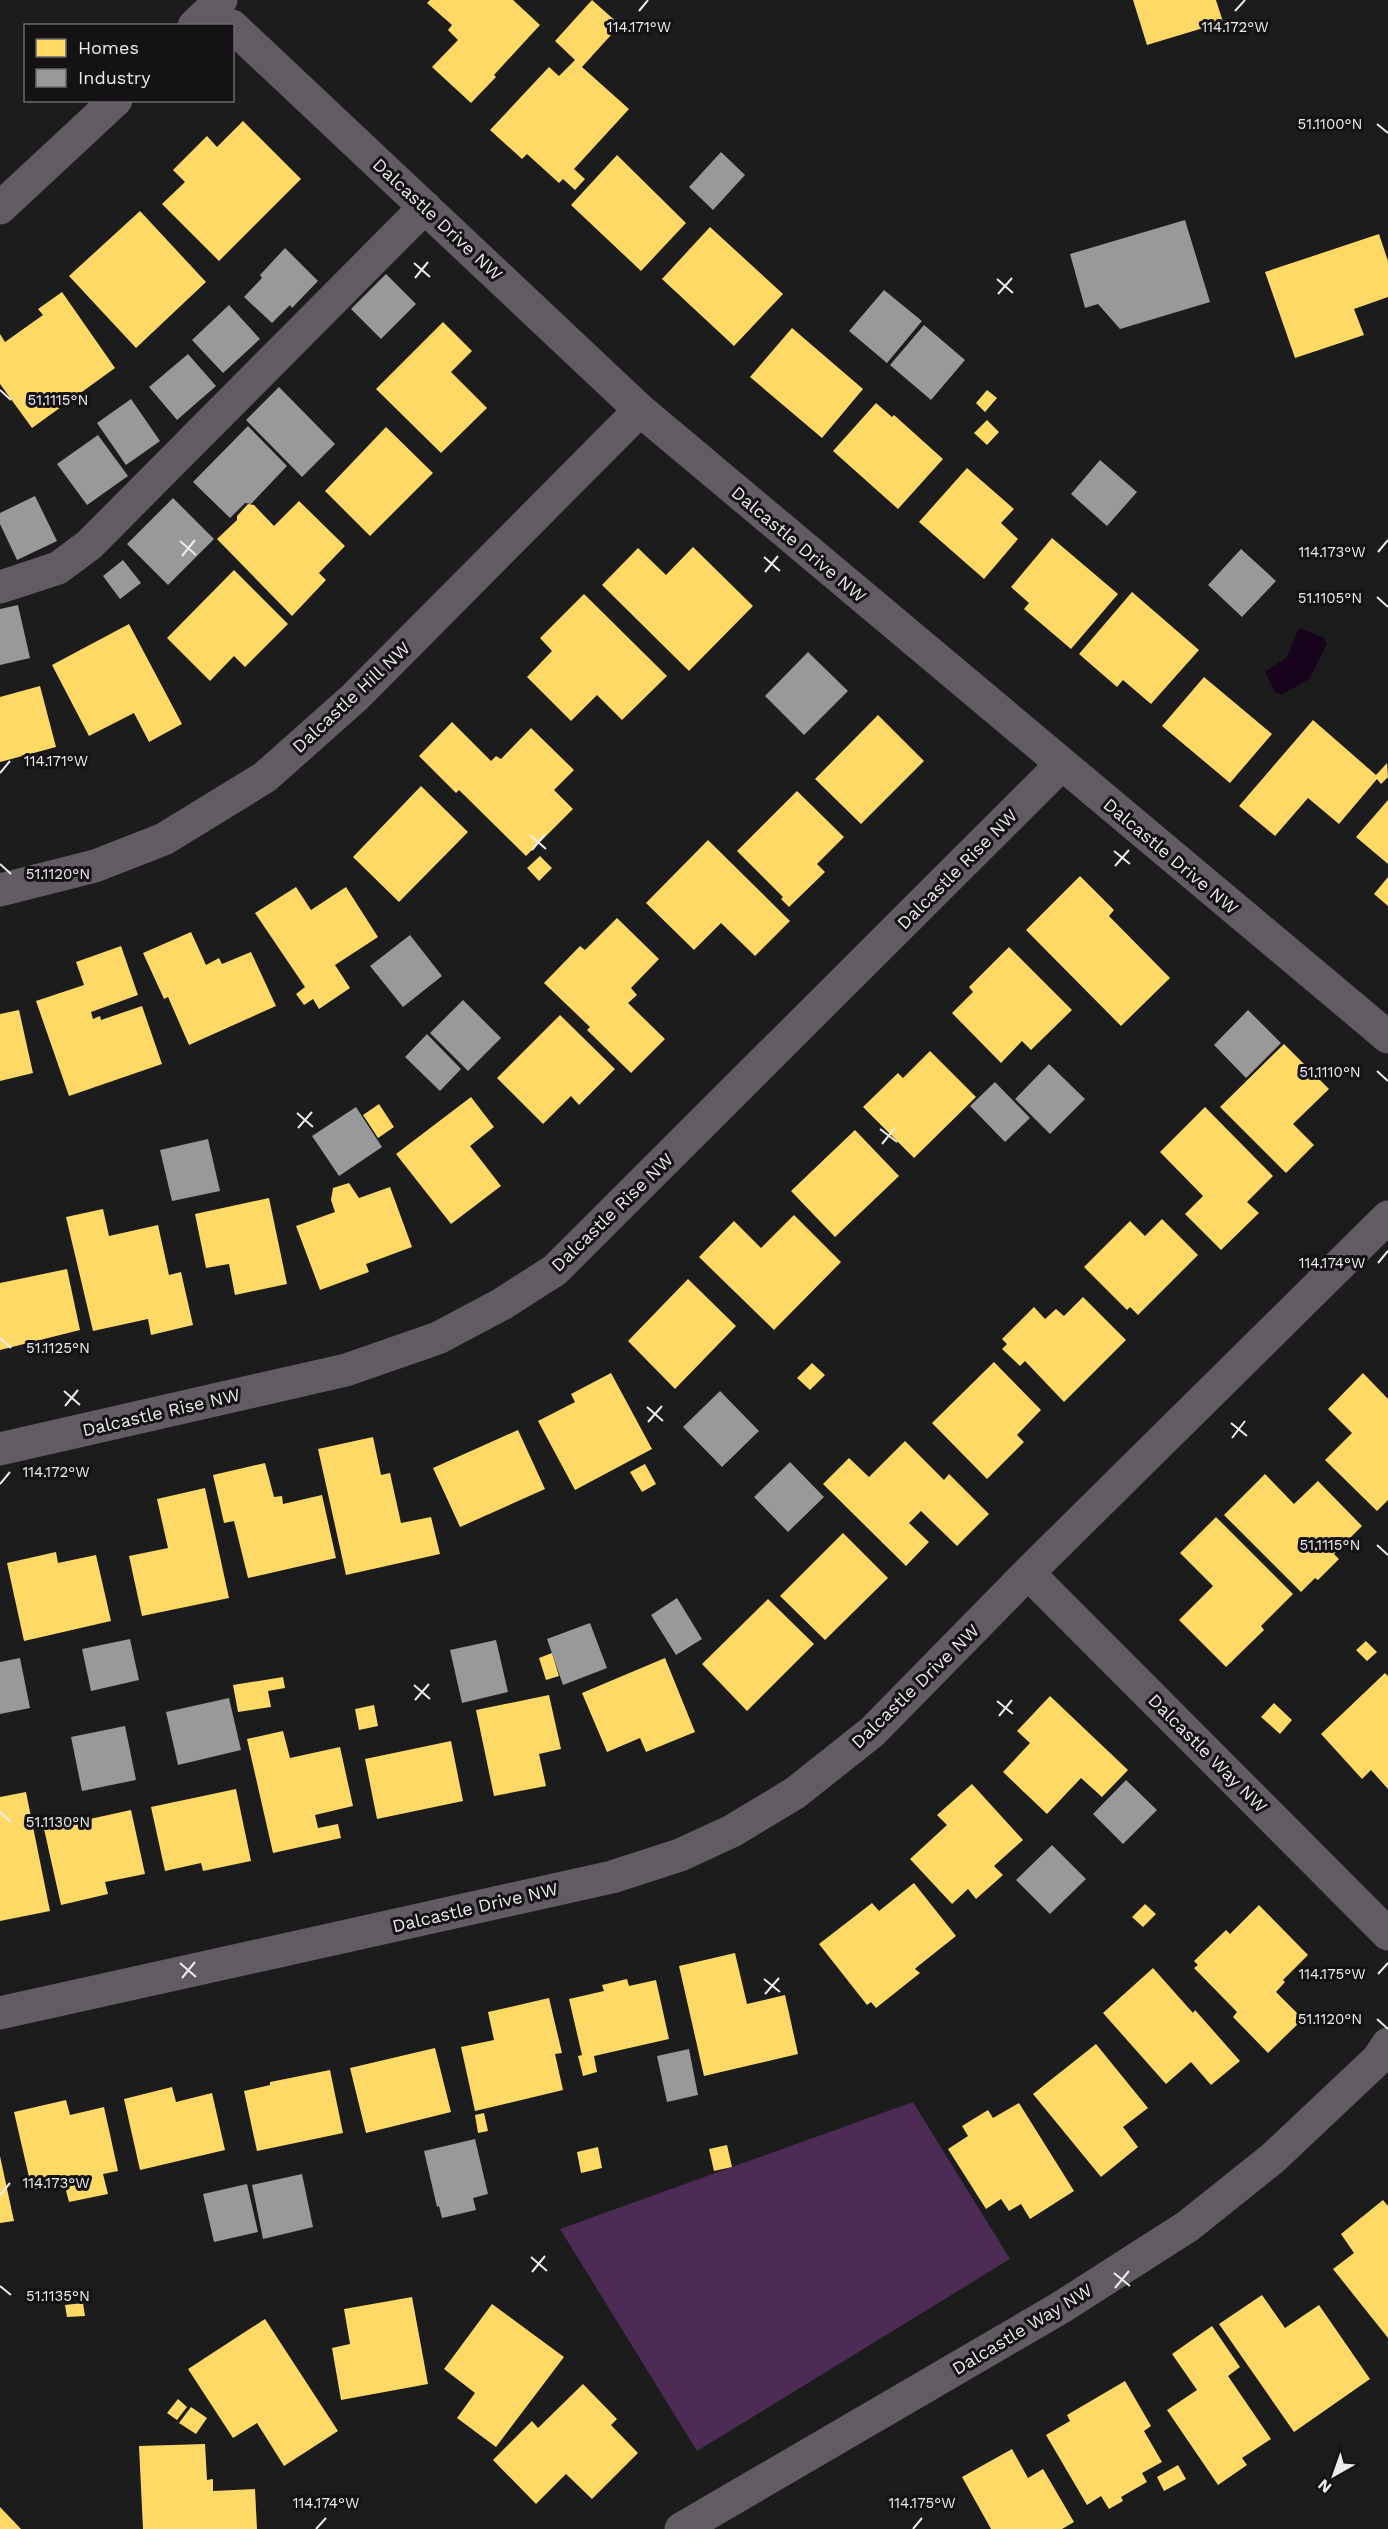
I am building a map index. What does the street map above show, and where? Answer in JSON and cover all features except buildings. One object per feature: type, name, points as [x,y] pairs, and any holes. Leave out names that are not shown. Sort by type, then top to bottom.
[{"type":"street","name":"Dalcastle Drive NW","points":[[234,32],[425,207],[640,410],[1388,1037]]},
{"type":"street","points":[[0,208],[114,102]]},
{"type":"street","points":[[0,587],[58,568],[89,545],[425,207]]},
{"type":"street","name":"Dalcastle Hill NW","points":[[0,890],[95,866],[164,839],[266,777],[355,697],[640,410]]},
{"type":"street","name":"Dalcastle Rise NW","points":[[0,1449],[346,1370],[438,1338],[502,1304],[555,1270],[1061,765]]},
{"type":"street","name":"Dalcastle Drive NW","points":[[0,2013],[612,1877],[680,1855],[732,1830],[795,1793],[872,1732],[1028,1573],[1388,1217]]},
{"type":"street","name":"Dalcastle Way NW","points":[[1028,1573],[1388,1934]]},
{"type":"street","name":"Dalcastle Way NW","points":[[681,2529],[1060,2308],[1188,2226],[1273,2158],[1378,2060],[1388,2044]]},
{"type":"shaded area","points":[[1299,628],[1324,638],[1327,644],[1309,679],[1281,695],[1275,692],[1265,672],[1287,657]]},
{"type":"shaded area","points":[[913,2102],[1010,2259],[697,2451],[560,2229]]}]
